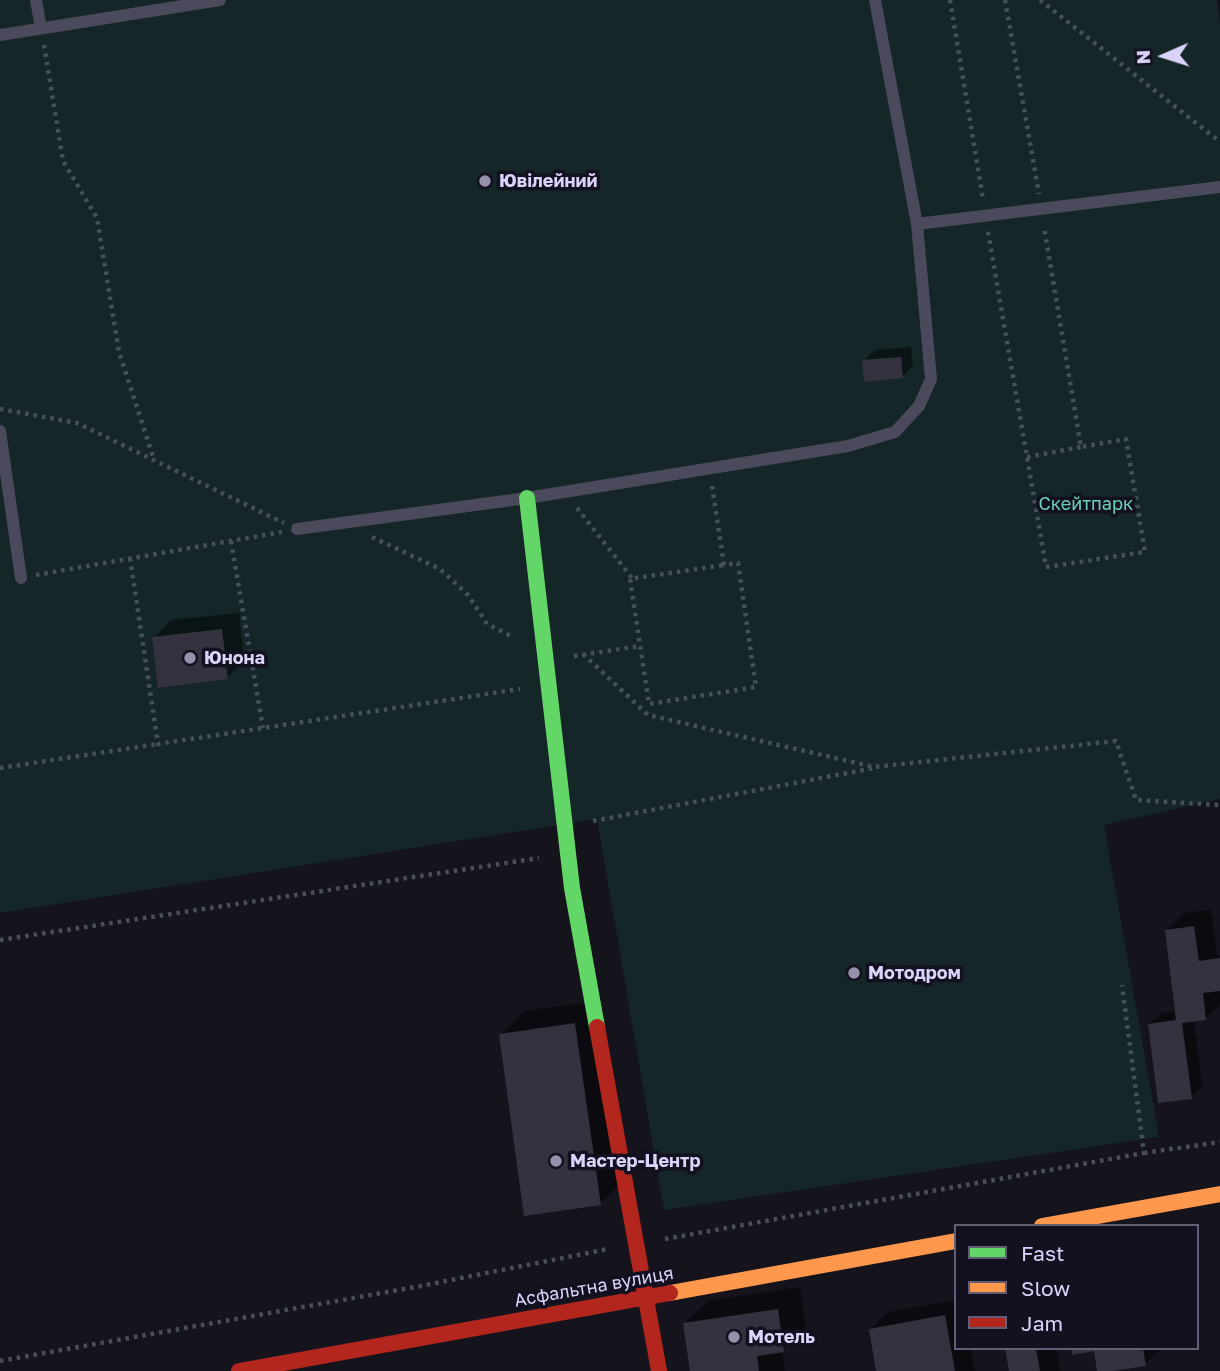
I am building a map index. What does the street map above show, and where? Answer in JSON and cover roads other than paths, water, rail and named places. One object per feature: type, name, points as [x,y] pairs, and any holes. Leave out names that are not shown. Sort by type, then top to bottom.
[{"type":"main road","points":[[527,498],[572,888],[659,1371]]},
{"type":"main road","points":[[1053,1224],[1220,1194]]},
{"type":"main road","name":"Асфальтна вулиця","points":[[239,1371],[954,1241]]},
{"type":"lane","points":[[36,0],[41,28]]},
{"type":"lane","points":[[0,34],[220,0]]},
{"type":"lane","points":[[297,529],[527,498],[848,446],[895,432],[919,406],[931,379],[917,224],[875,0]]},
{"type":"lane","points":[[917,224],[1220,187]]},
{"type":"lane","points":[[0,431],[21,578]]},
{"type":"place","name":"Ювілейний","points":[[485,181]]},
{"type":"place","name":"Юнона","points":[[190,658]]},
{"type":"place","name":"Мотодром","points":[[854,973]]},
{"type":"place","name":"Мастер-Центр","points":[[556,1161]]},
{"type":"place","name":"Мотель","points":[[734,1337]]},
{"type":"park label","name":"Скейтпарк","points":[[1086,504]]}]
